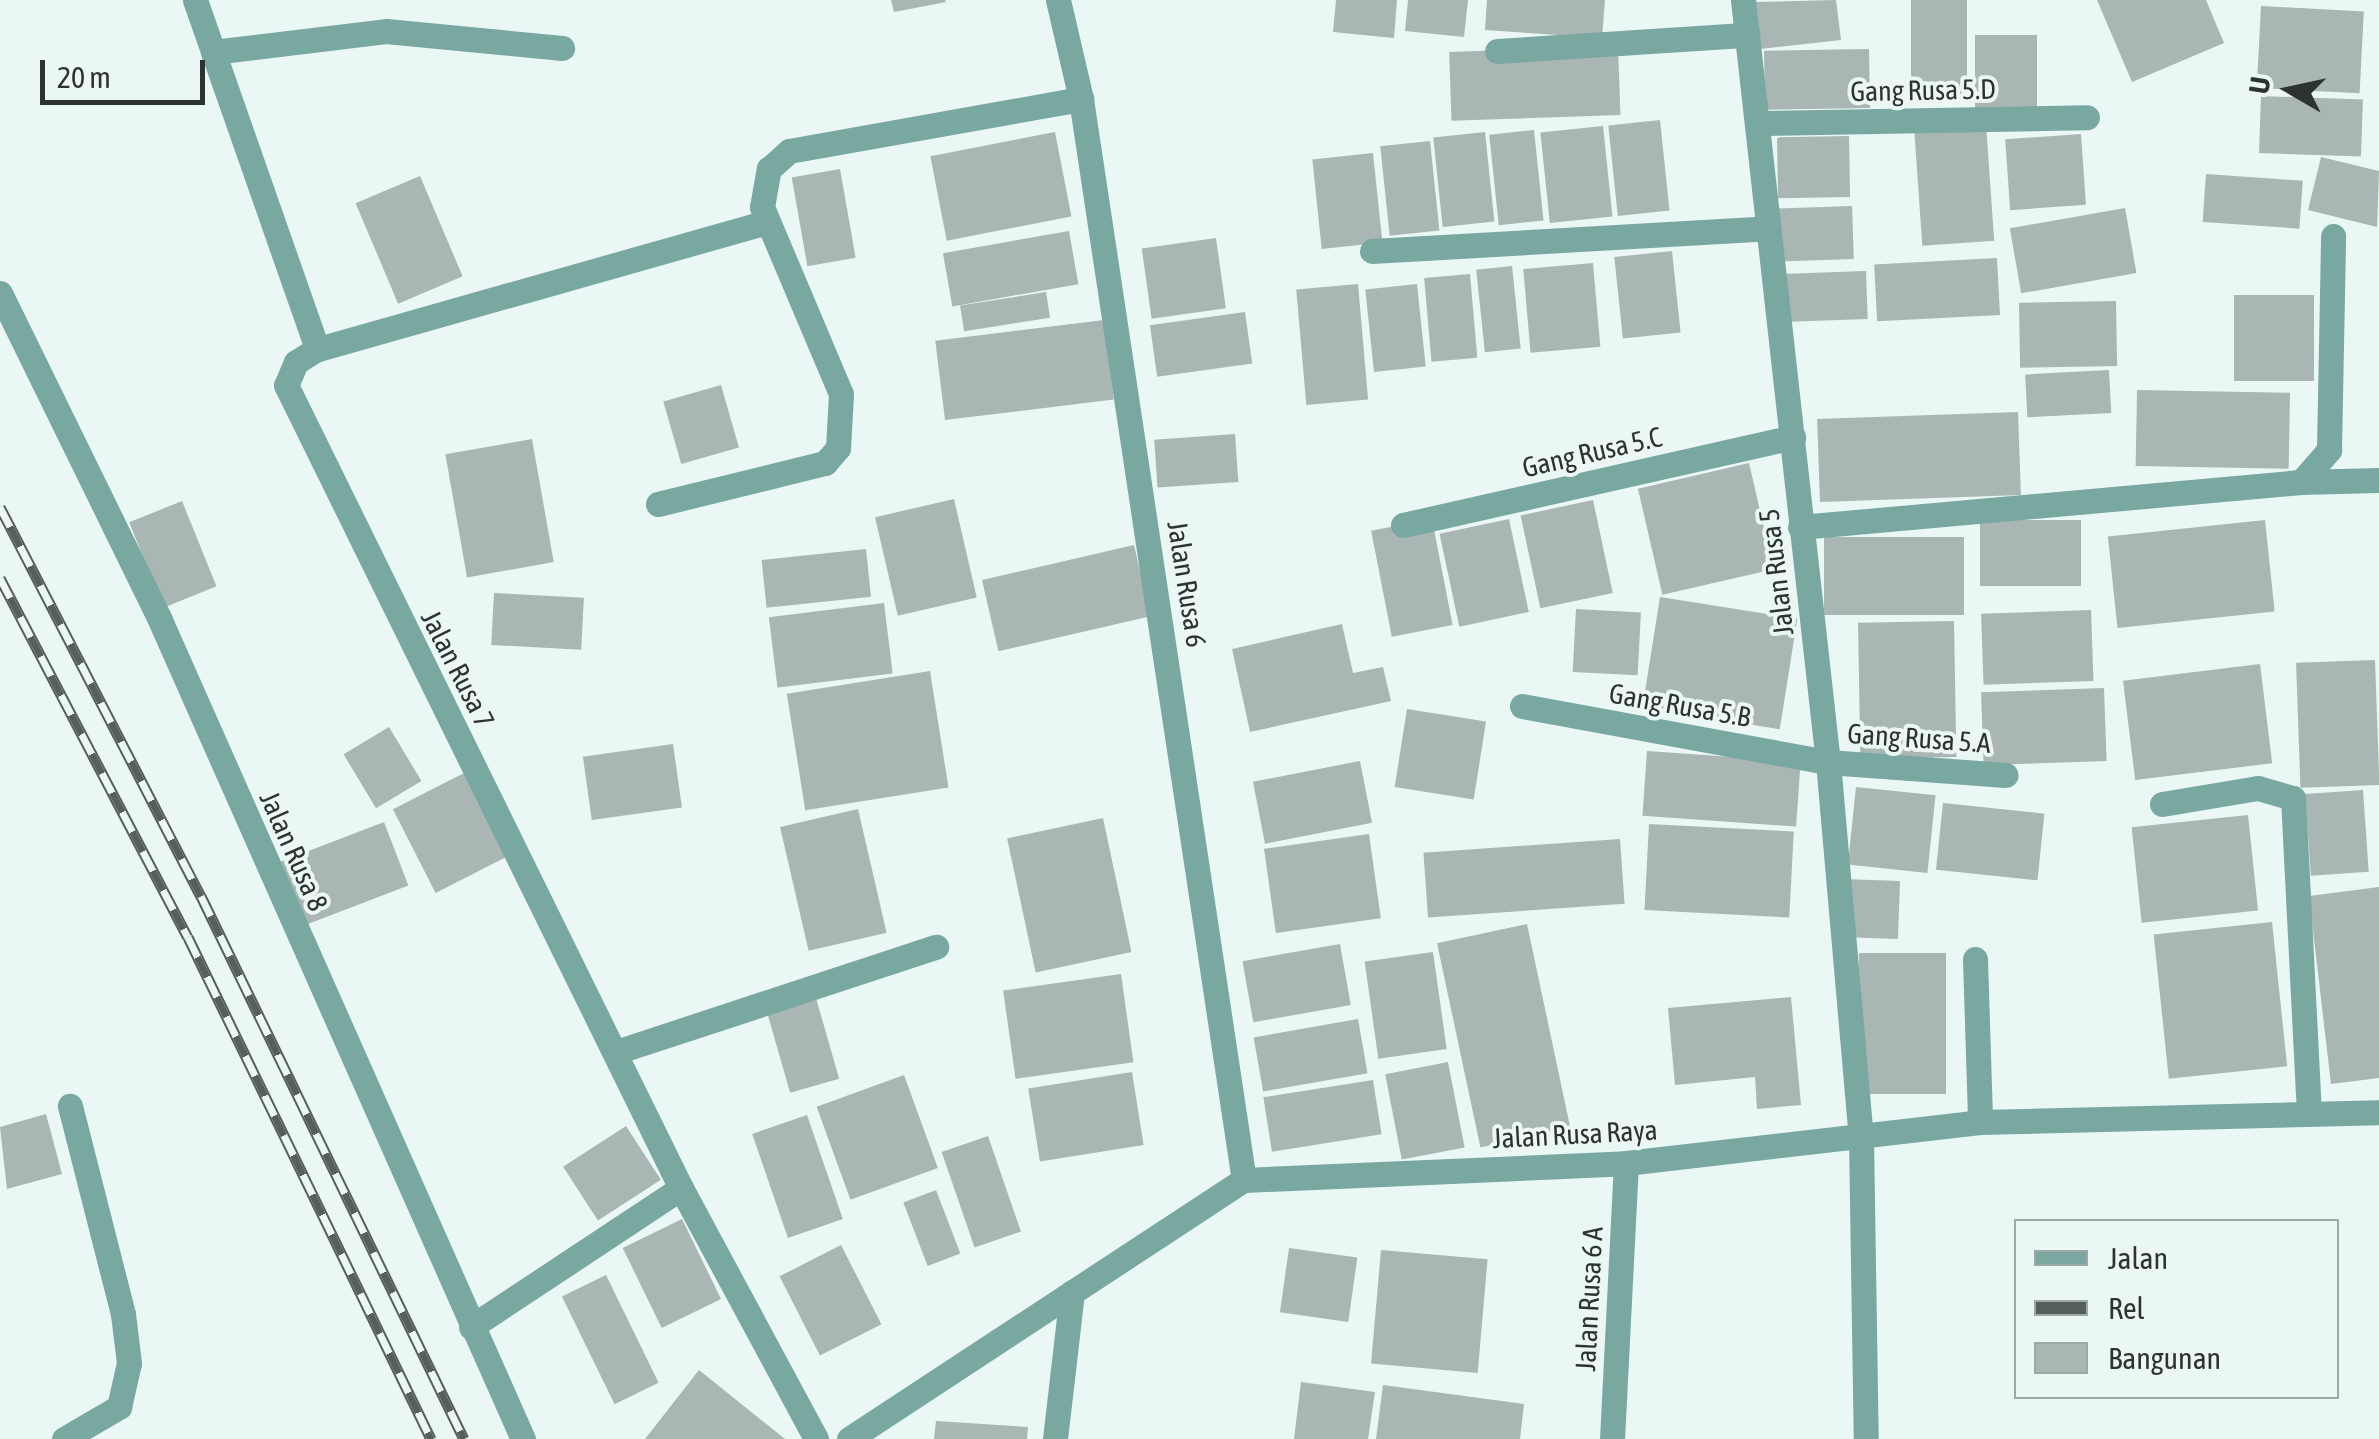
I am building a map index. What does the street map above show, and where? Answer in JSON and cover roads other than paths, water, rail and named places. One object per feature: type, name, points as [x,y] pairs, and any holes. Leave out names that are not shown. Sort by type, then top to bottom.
[{"type":"street","points":[[195,0],[318,349],[768,222]]},
{"type":"street","name":"Jalan Rusa 6","points":[[1058,0],[1081,99],[1244,1180]]},
{"type":"street","name":"Jalan Rusa 5","points":[[1743,0],[1828,762],[1860,1138],[1866,1439]]},
{"type":"street","points":[[213,52],[386,31],[562,48]]},
{"type":"street","points":[[1497,50],[1747,35]]},
{"type":"street","points":[[658,504],[825,463],[838,448],[841,394],[768,222],[763,186],[768,169],[789,151],[1081,99]]},
{"type":"street","name":"Gang Rusa 5.D","points":[[1759,122],[2087,117]]},
{"type":"street","points":[[1372,251],[1768,228]]},
{"type":"street","points":[[2301,482],[2329,450],[2333,236]]},
{"type":"street","name":"Jalan Rusa 8","points":[[0,293],[160,620],[523,1439]]},
{"type":"street","name":"Jalan Rusa 7","points":[[318,349],[296,362],[286,385],[292,409],[618,1052],[681,1188],[816,1439]]},
{"type":"street","name":"Gang Rusa 5.C","points":[[1403,525],[1794,437]]},
{"type":"street","points":[[1800,527],[2301,482],[2379,480]]},
{"type":"street","name":"Gang Rusa 5.B","points":[[1522,706],[1828,762]]},
{"type":"street","name":"Gang Rusa 5.A","points":[[1828,762],[2006,774]]},
{"type":"street","points":[[2162,804],[2258,788],[2294,798],[2309,1113]]},
{"type":"street","points":[[618,1052],[936,947]]},
{"type":"street","points":[[1975,959],[1980,1122]]},
{"type":"street","points":[[64,1439],[120,1407],[129,1364],[123,1314],[70,1106]]},
{"type":"street","name":"Jalan Rusa Raya","points":[[1244,1180],[1626,1163],[1980,1122],[2379,1112]]},
{"type":"street","name":"Jalan Rusa 6 A","points":[[1612,1439],[1626,1163]]},
{"type":"street","points":[[850,1439],[1244,1180]]},
{"type":"street","points":[[471,1327],[681,1188]]},
{"type":"street","points":[[1055,1439],[1072,1292]]},
{"type":"railway","points":[[0,507],[201,896],[464,1439]]},
{"type":"railway","points":[[0,578],[188,937],[431,1439]]}]
